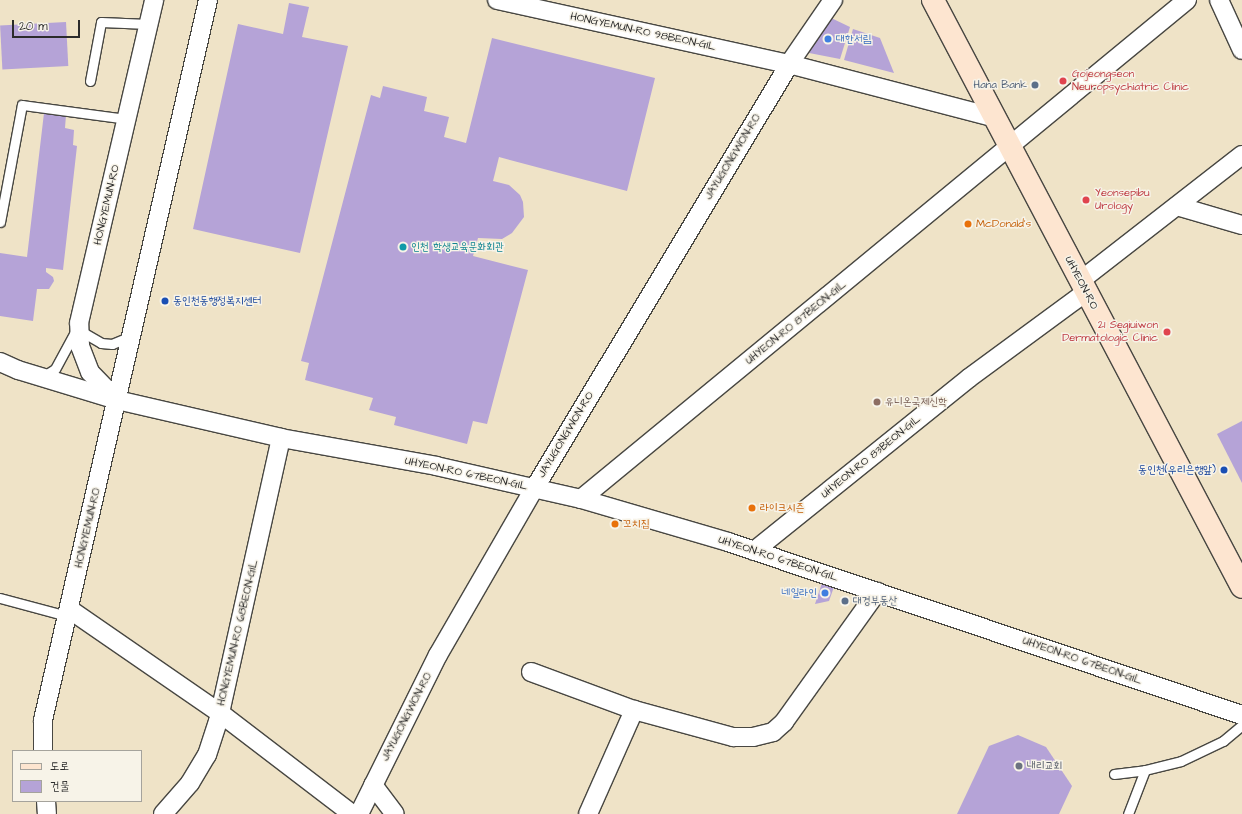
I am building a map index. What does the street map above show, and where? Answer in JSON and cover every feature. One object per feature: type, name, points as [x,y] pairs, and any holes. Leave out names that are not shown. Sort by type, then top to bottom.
[{"type":"street","name":"HONGYEMUN-RO","points":[[117,400],[90,372],[80,346],[79,324],[154,0]]},
{"type":"street","name":"HONGYEMUN-RO","points":[[43,750],[43,720],[133,335],[208,0]]},
{"type":"street","name":"HONGYEMUN-RO 98BEON-GIL","points":[[497,0],[789,64]]},
{"type":"street","name":"JAYUGONGWON-RO","points":[[359,814],[438,655],[534,489],[789,64],[833,0]]},
{"type":"street","name":"UHYEON-RO","points":[[933,0],[993,117],[1242,587]]},
{"type":"street","name":"UHYEON-RO 87BEON-GIL","points":[[581,499],[1187,0]]},
{"type":"street","points":[[1229,11],[1233,34],[1242,50]]},
{"type":"street","points":[[789,64],[993,117]]},
{"type":"street","name":"UHYEON-RO 83BEON-GIL","points":[[754,551],[1083,286],[1177,206],[1242,155]]},
{"type":"street","points":[[1177,206],[1242,225]]},
{"type":"street","name":"UHYEON-RO 67BEON-GIL","points":[[0,362],[42,377],[117,400],[281,438],[436,466],[581,499],[754,551],[1242,715]]},
{"type":"street","name":"HONGYEMUN-RO 68BEON-GIL","points":[[163,814],[190,783],[206,755],[220,713],[281,438]]},
{"type":"street","points":[[530,672],[634,710],[734,737],[753,737],[773,732],[784,722],[877,592]]},
{"type":"street","points":[[68,612],[220,713],[352,814]]},
{"type":"street","points":[[588,814],[634,710]]},
{"type":"street","points":[[373,785],[395,814]]},
{"type":"street","points":[[46,802],[47,814]]},
{"type":"lane","points":[[90,81],[101,22],[148,24]]},
{"type":"lane","points":[[0,222],[22,105],[127,119]]},
{"type":"lane","points":[[79,324],[84,333],[101,343],[112,344],[133,335]]},
{"type":"lane","points":[[42,377],[55,369],[79,324]]},
{"type":"lane","points":[[0,598],[68,612]]},
{"type":"lane","points":[[1114,774],[1145,770],[1181,761],[1223,741],[1242,725]]},
{"type":"lane","points":[[1128,814],[1145,770]]},
{"type":"building","points":[[289,3],[309,7],[302,37],[348,46],[300,253],[193,229],[238,24],[283,34]]},
{"type":"building","points":[[827,16],[850,27],[840,59],[804,52]]},
{"type":"building","points":[[66,22],[68,66],[2,69],[0,25]]},
{"type":"building","points":[[853,29],[880,38],[894,73],[844,60]]},
{"type":"building","name":"인천 학생교육문화회관","points":[[492,38],[655,78],[627,191],[499,157],[493,181],[509,185],[520,195],[523,202],[524,217],[512,233],[502,239],[478,238],[473,256],[528,270],[487,424],[473,421],[467,444],[394,425],[396,417],[369,410],[373,398],[305,380],[309,363],[301,361],[371,95],[380,98],[383,86],[427,97],[424,111],[449,117],[444,137],[466,143]]},
{"type":"building","points":[[44,113],[66,115],[65,128],[74,130],[73,145],[77,146],[63,270],[46,268],[46,272],[53,277],[54,281],[49,289],[37,289],[33,321],[0,316],[0,253],[27,257]]},
{"type":"building","points":[[1242,421],[1242,483],[1217,434]]},
{"type":"building","name":"네일라인","points":[[823,580],[835,584],[829,601],[815,604]]},
{"type":"building","name":"내리교회","points":[[1018,735],[1046,747],[1072,786],[1059,814],[957,814],[989,746]]},
{"type":"place","name":"대한서림","points":[[828,39]]},
{"type":"place","name":"Gojeongseon Neuropsychiatric Clinic","points":[[1063,81]]},
{"type":"place","name":"Hana Bank","points":[[1035,85]]},
{"type":"place","name":"Yeonsepibu Urology","points":[[1086,200]]},
{"type":"place","name":"McDonald's","points":[[968,224]]},
{"type":"place","name":"인천 학생교육문화회관","points":[[403,247]]},
{"type":"place","name":"동인천동행정복지센터","points":[[165,301]]},
{"type":"place","name":"21 Segiuiwon Dermatologic Clinic","points":[[1167,332]]},
{"type":"place","name":"유니온국제신학","points":[[877,402]]},
{"type":"place","name":"동인천(우리은행앞)","points":[[1224,470]]},
{"type":"place","name":"라이크시즌","points":[[752,508]]},
{"type":"place","name":"꼬치집","points":[[615,524]]},
{"type":"place","name":"네일라인","points":[[825,593]]},
{"type":"place","name":"대경부동산","points":[[845,601]]},
{"type":"place","name":"내리교회","points":[[1019,766]]}]
